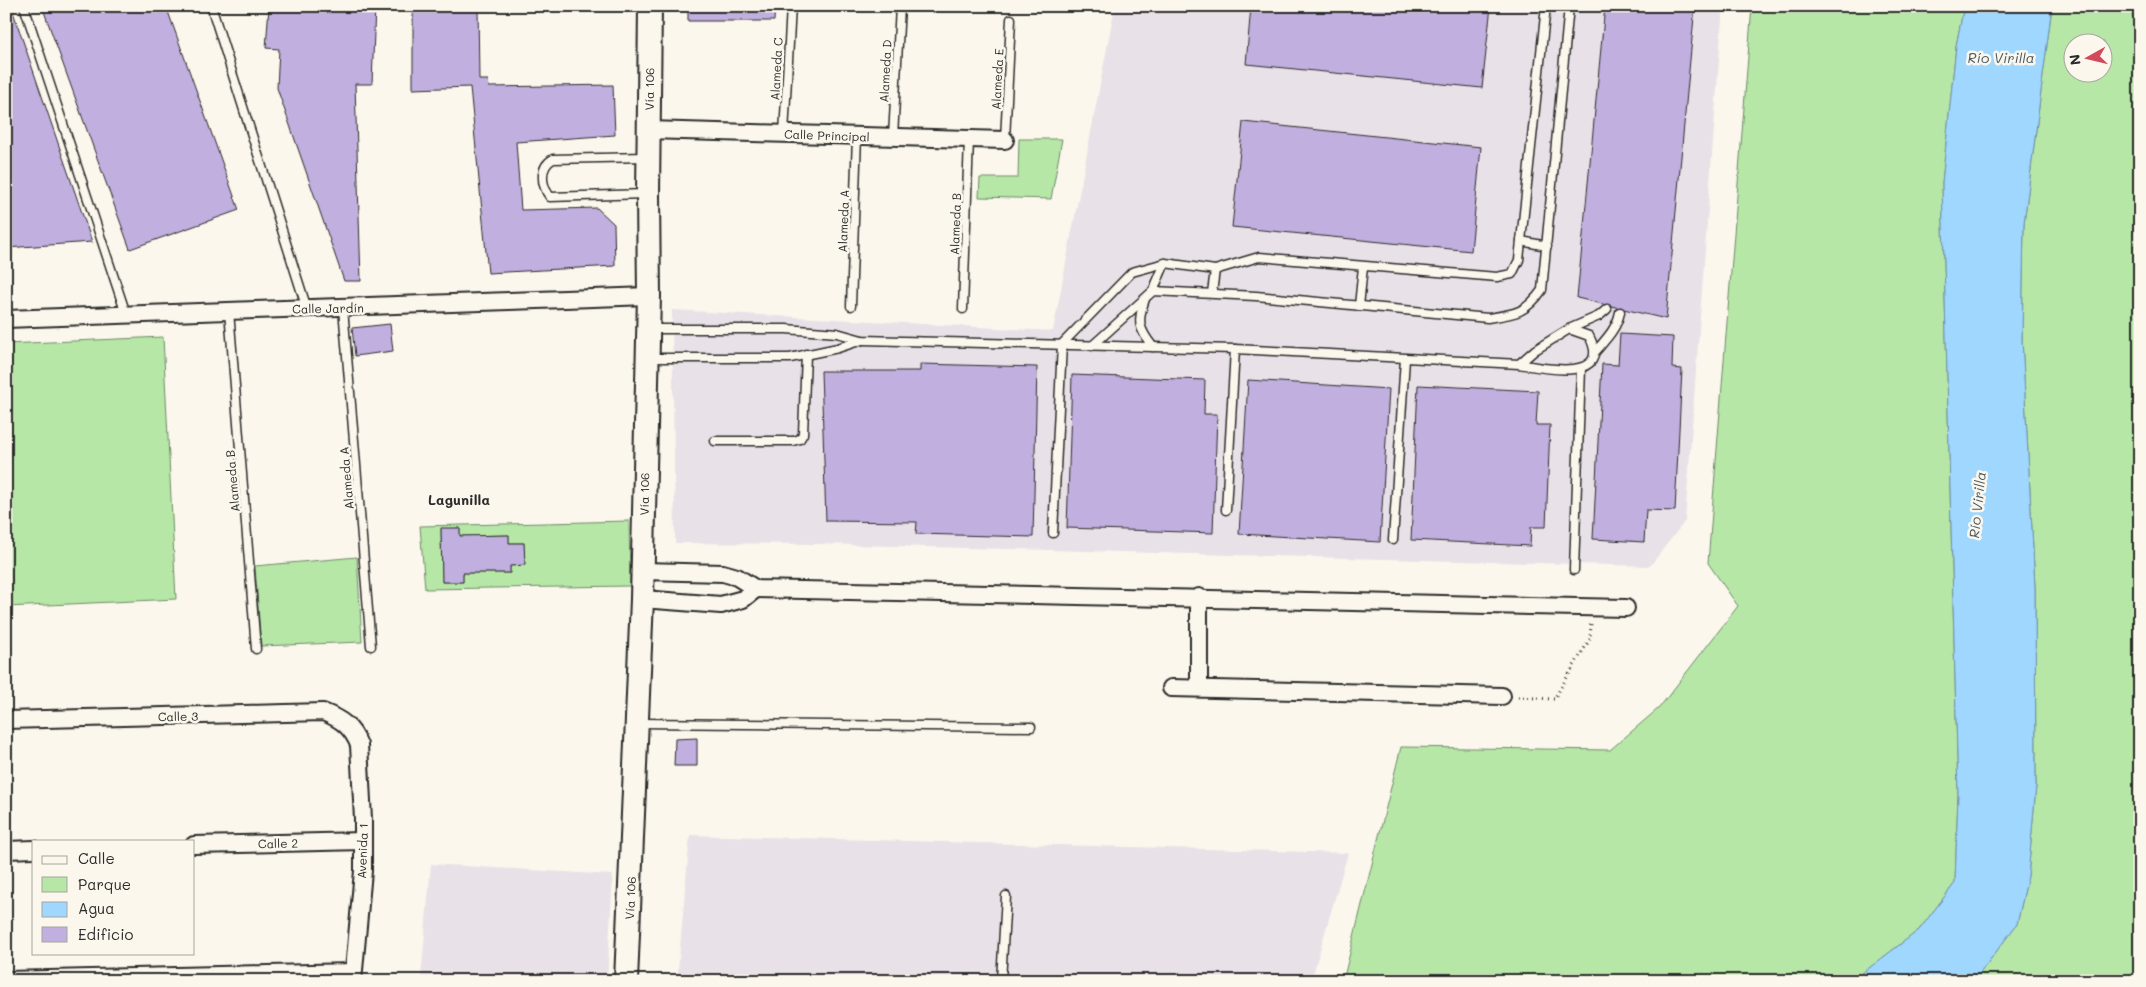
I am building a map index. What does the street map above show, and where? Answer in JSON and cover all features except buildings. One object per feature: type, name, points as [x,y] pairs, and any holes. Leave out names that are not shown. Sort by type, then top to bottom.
[{"type":"main road","name":"Vía 106","points":[[626,981],[643,571],[649,296],[648,130],[650,6]]},
{"type":"street","name":"Calle Principal","points":[[648,130],[1005,140]]},
{"type":"street","name":"Calle Jardín","points":[[6,319],[649,296]]},
{"type":"street","points":[[643,571],[723,573],[738,577],[756,589],[1626,608]]},
{"type":"street","points":[[642,599],[721,605],[743,599],[756,589]]},
{"type":"street","points":[[1198,688],[1199,598]]},
{"type":"street","points":[[1171,688],[1502,696]]},
{"type":"street","name":"Calle 3","points":[[6,720],[323,712],[336,717],[347,725]]},
{"type":"street","name":"Avenida 1","points":[[347,725],[355,734],[359,745],[363,841],[363,871],[353,976]]},
{"type":"street","name":"Calle 2","points":[[195,845],[363,841]]},
{"type":"street","points":[[6,850],[32,849]]},
{"type":"street","points":[[6,980],[353,976]]},
{"type":"lane","points":[[24,6],[126,314]]},
{"type":"lane","points":[[211,6],[307,308]]},
{"type":"lane","name":"Alameda C","points":[[784,134],[791,6]]},
{"type":"lane","name":"Alameda D","points":[[893,137],[900,6]]},
{"type":"lane","points":[[1053,533],[1062,344],[1132,272],[1165,263],[1215,270],[1260,257],[1497,277],[1512,274],[1519,260],[1546,6]]},
{"type":"lane","points":[[1153,290],[1212,293],[1488,318],[1516,314],[1532,305],[1542,290],[1569,6]]},
{"type":"lane","name":"Alameda E","points":[[1005,140],[1011,19]]},
{"type":"lane","name":"Alameda A","points":[[851,306],[857,136]]},
{"type":"lane","name":"Alameda B","points":[[963,309],[969,139]]},
{"type":"lane","points":[[648,157],[553,159],[547,162],[543,169],[543,188],[550,197],[648,194]]},
{"type":"lane","points":[[1521,241],[1547,246]]},
{"type":"lane","points":[[1092,346],[1153,290],[1165,263]]},
{"type":"lane","points":[[1359,306],[1363,267]]},
{"type":"lane","points":[[1212,293],[1215,270]]},
{"type":"lane","points":[[1145,298],[1139,314],[1139,323],[1144,336],[1153,347]]},
{"type":"lane","name":"Alameda A","points":[[343,308],[371,646]]},
{"type":"lane","points":[[1519,364],[1535,350],[1569,329],[1599,316],[1607,309]]},
{"type":"lane","name":"Alameda B","points":[[229,311],[256,649]]},
{"type":"lane","points":[[647,329],[786,329],[837,333],[862,340],[1235,349],[1519,364],[1548,370],[1581,368],[1590,361],[1595,352],[1613,331],[1618,322],[1620,312]]},
{"type":"lane","points":[[1569,329],[1589,336],[1594,345],[1595,352]]},
{"type":"lane","points":[[647,358],[790,358],[838,348],[862,340]]},
{"type":"lane","points":[[1226,510],[1235,349]]},
{"type":"lane","points":[[714,441],[793,441],[800,439],[803,434],[806,354]]},
{"type":"lane","points":[[1393,540],[1405,359]]},
{"type":"lane","points":[[1574,570],[1581,368]]},
{"type":"lane","points":[[638,723],[1031,727]]},
{"type":"lane","points":[[1001,981],[1006,896]]},
{"type":"path","points":[[1502,696],[1554,699],[1590,639],[1593,607]]},
{"type":"shaded area","points":[[1115,6],[1723,6],[1685,521],[1650,566],[816,544],[675,543],[672,310],[1053,331]]},
{"type":"shaded area","points":[[690,835],[1348,853],[1311,981],[677,981]]},
{"type":"shaded area","points":[[431,864],[613,875],[607,981],[457,981],[421,978]]},
{"type":"green space","points":[[1752,6],[1964,6],[1956,46],[1942,183],[1958,793],[1955,883],[1919,930],[1852,981],[1343,981],[1401,747],[1610,750],[1659,708],[1738,606],[1708,563]]},
{"type":"green space","points":[[2052,6],[2127,6],[2140,30],[2140,981],[1974,981],[2017,924],[2028,876],[2036,786],[2035,587],[2022,339],[2024,223]]},
{"type":"green space","points":[[1019,139],[1062,139],[1051,199],[979,197],[980,178],[1018,178]]},
{"type":"green space","points":[[163,337],[176,599],[6,607],[6,344]]},
{"type":"green space","points":[[629,521],[630,586],[425,589],[420,526]],"holes":[[[460,528],[460,536],[509,535],[509,543],[524,543],[525,565],[510,566],[510,573],[463,573],[463,582],[442,582],[441,529]]]},
{"type":"green space","points":[[357,557],[362,642],[261,646],[255,566]]},
{"type":"water","name":"Río Virilla","points":[[1964,6],[2052,6],[2024,223],[2022,339],[2035,587],[2036,786],[2028,876],[2017,924],[1974,981],[1852,981],[1919,930],[1955,883],[1958,793],[1942,183],[1956,46]]},
{"type":"district","name":"Lagunilla","points":[[459,499]]}]
